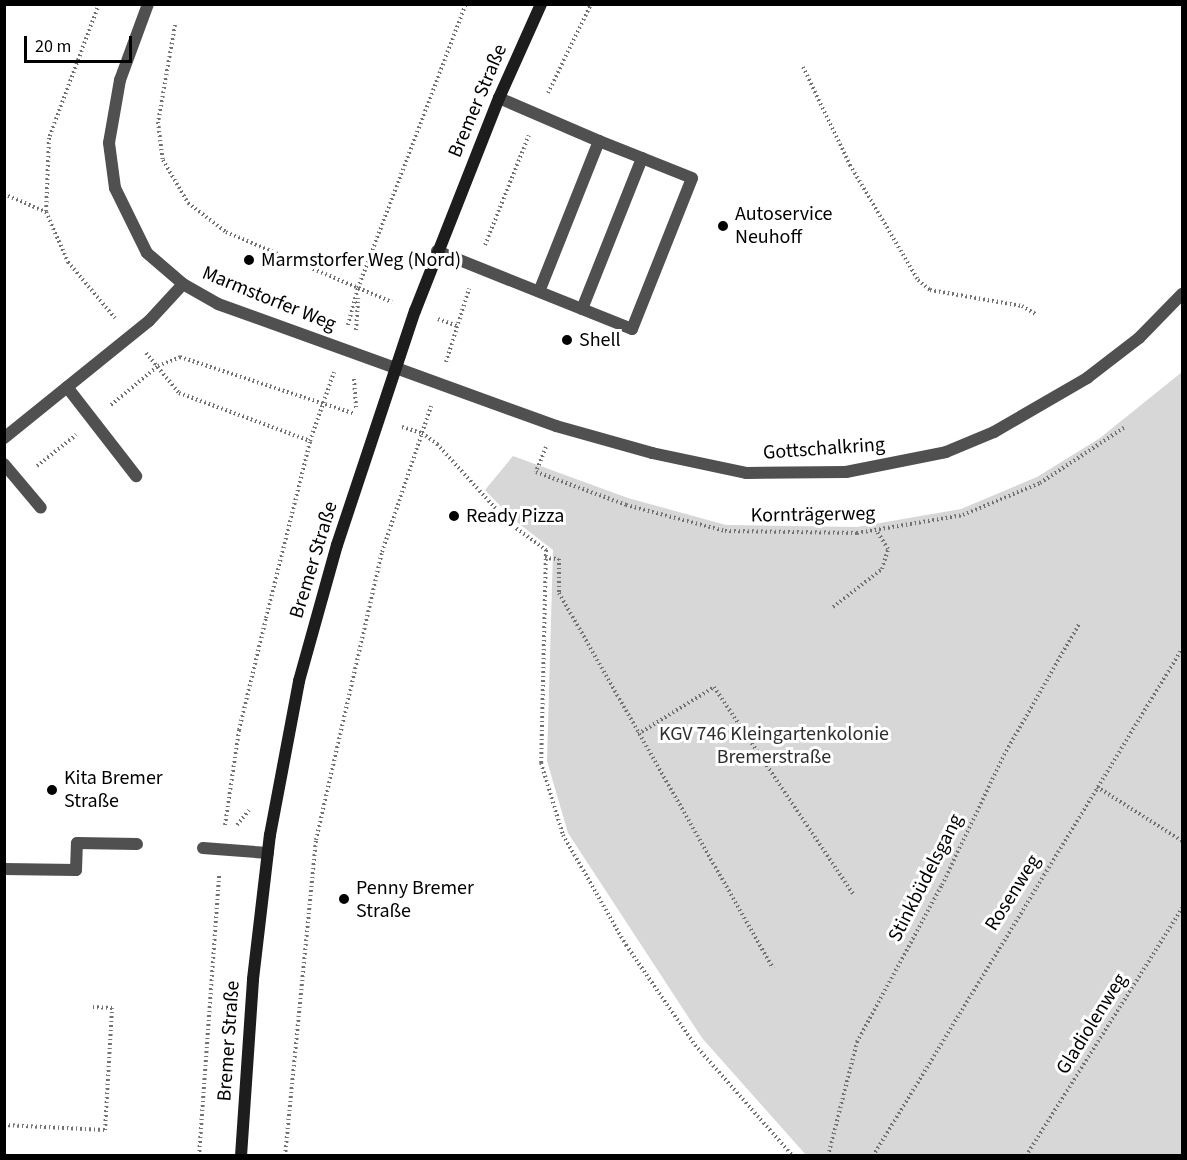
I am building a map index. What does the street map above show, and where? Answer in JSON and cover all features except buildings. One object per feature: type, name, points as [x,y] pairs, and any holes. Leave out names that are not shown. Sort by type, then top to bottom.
[{"type":"main road","name":"Bremer Straße","points":[[241,1155],[253,979],[268,853],[299,681],[338,545],[437,251],[499,98],[541,4]]},
{"type":"street","name":"Marmstorfer Weg","points":[[148,4],[112,112],[109,163],[133,230],[147,253],[183,284],[218,304],[396,368]]},
{"type":"street","points":[[437,251],[632,329],[692,178],[499,98]]},
{"type":"street","points":[[539,292],[599,141]]},
{"type":"street","points":[[582,309],[642,158]]},
{"type":"street","points":[[4,438],[164,307],[183,284]]},
{"type":"street","name":"Gottschalkring","points":[[396,368],[556,426],[746,473],[846,472],[897,464],[946,452],[1035,411],[1087,378],[1139,338],[1182,294]]},
{"type":"street","points":[[67,387],[136,476]]},
{"type":"street","points":[[4,464],[41,508]]},
{"type":"street","points":[[4,868],[76,870],[77,843],[137,844]]},
{"type":"street","points":[[203,848],[268,853]]},
{"type":"path","points":[[99,4],[49,138],[46,212],[68,262],[130,336]]},
{"type":"path","points":[[199,1155],[221,848],[239,730],[310,441],[342,349],[358,288],[466,4]]},
{"type":"path","points":[[285,1155],[316,840],[382,552],[476,267],[537,115],[591,4]]},
{"type":"path","points":[[175,25],[158,122],[163,160],[172,182],[188,202],[226,232],[358,288]]},
{"type":"path","points":[[803,67],[850,165],[918,280],[930,290],[1023,306],[1036,315]]},
{"type":"path","points":[[4,194],[46,212]]},
{"type":"path","points":[[310,441],[179,393],[158,366],[180,357],[322,405]]},
{"type":"path","name":"Kornträgerweg","points":[[556,426],[536,472],[626,505],[725,531],[857,533],[963,515],[1040,483],[1125,427]]},
{"type":"path","points":[[422,433],[509,523],[546,550],[541,763],[563,835],[626,945],[695,1045],[793,1155]]},
{"type":"path","points":[[834,607],[882,569],[888,549],[876,530]]},
{"type":"path","points":[[545,558],[559,559],[559,593],[773,968]]},
{"type":"path","name":"Stinkbüdelsgang","points":[[828,1155],[857,1042],[942,885],[1004,755],[1079,624]]},
{"type":"path","name":"Rosenweg","points":[[873,1155],[1182,649]]},
{"type":"path","points":[[638,734],[714,687],[853,894]]},
{"type":"path","points":[[1096,787],[1182,841]]},
{"type":"path","name":"Gladiolenweg","points":[[1026,1155],[1182,908]]},
{"type":"path","points":[[4,1125],[105,1130],[109,1107],[112,1008],[93,1007]]},
{"type":"green space","name":"KGV 746 Kleingartenkolonie Bremerstraße","points":[[1182,372],[1182,1155],[806,1155],[702,1038],[568,833],[547,761],[553,550],[513,519],[485,490],[513,456],[628,498],[726,525],[857,527],[961,509],[1037,477],[1100,438]]},
{"type":"place","name":"Autoservice Neuhoff","points":[[723,226]]},
{"type":"place","name":"Marmstorfer Weg (Nord)","points":[[249,260]]},
{"type":"place","name":"Shell","points":[[567,340]]},
{"type":"place","name":"Ready Pizza","points":[[454,516]]},
{"type":"place","name":"Kita Bremer Straße","points":[[52,790]]},
{"type":"place","name":"Penny Bremer Straße","points":[[344,899]]}]
